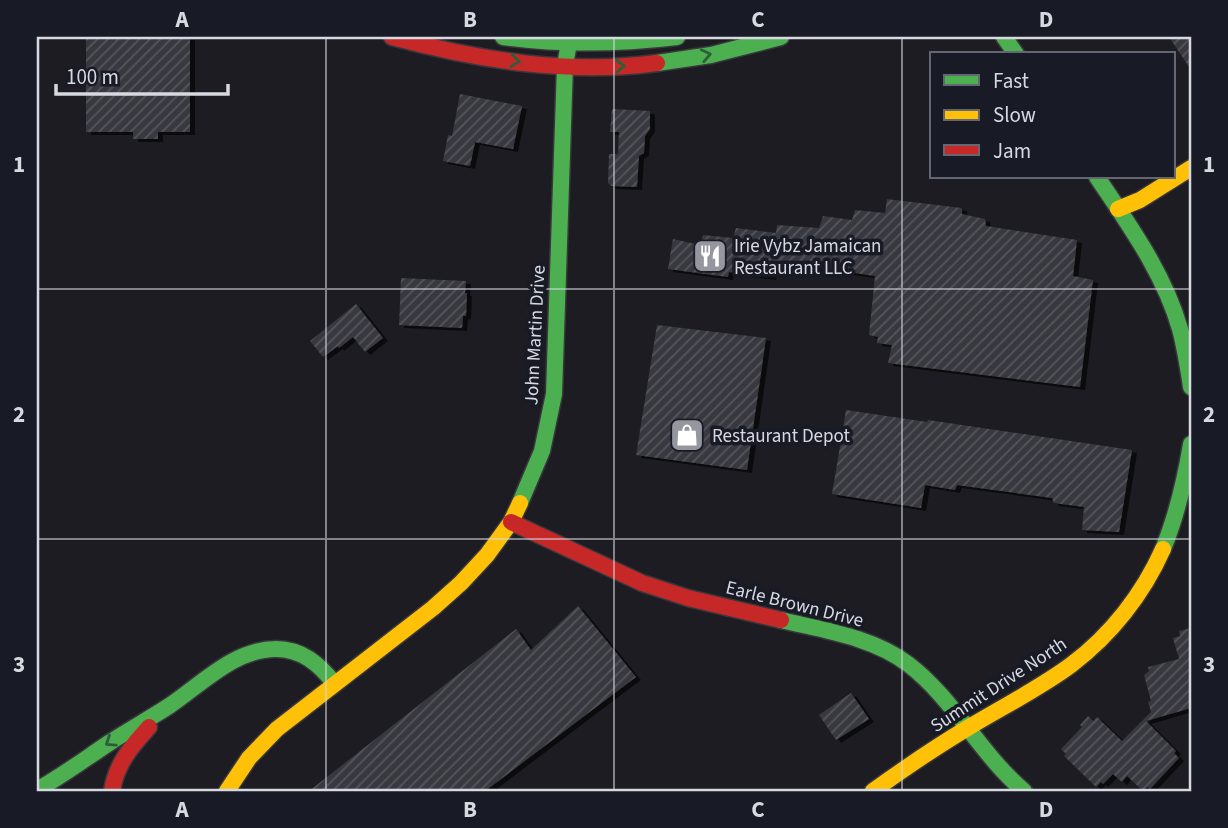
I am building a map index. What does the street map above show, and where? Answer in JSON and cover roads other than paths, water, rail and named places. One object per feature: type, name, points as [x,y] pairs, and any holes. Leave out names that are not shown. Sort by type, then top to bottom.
[{"type":"main road","points":[[392,37],[464,54],[519,62],[586,67],[635,66],[689,59],[781,37]]},
{"type":"main road","points":[[503,37],[569,43],[677,37]]},
{"type":"main road","points":[[1004,37],[1015,52]]},
{"type":"main road","name":"John Martin Drive","points":[[227,791],[249,758],[277,729],[433,608],[461,583],[487,555],[510,522],[528,487],[542,451],[554,394],[565,65],[569,43]]},
{"type":"main road","points":[[1176,177],[1191,168]]},
{"type":"main road","points":[[1098,178],[1165,286],[1188,356],[1191,387]]},
{"type":"main road","points":[[1118,208],[1140,200],[1175,178]]},
{"type":"main road","name":"Summit Drive North","points":[[873,791],[967,728],[1080,658],[1111,628],[1133,602],[1158,560],[1177,514],[1188,473],[1191,444]]},
{"type":"main road","name":"Earle Brown Drive","points":[[510,522],[642,583],[688,598],[855,638],[890,653],[907,663],[928,682],[1006,776],[1024,791]]},
{"type":"main road","points":[[37,790],[168,707],[241,656],[267,649],[287,650],[321,666],[334,683]]},
{"type":"main road","points":[[112,791],[121,760],[130,746],[168,707]]},
{"type":"place","name":"Irie Vybz Jamaican Restaurant LLC","points":[[710,256]]},
{"type":"place","name":"Restaurant Depot","points":[[687,435]]}]
